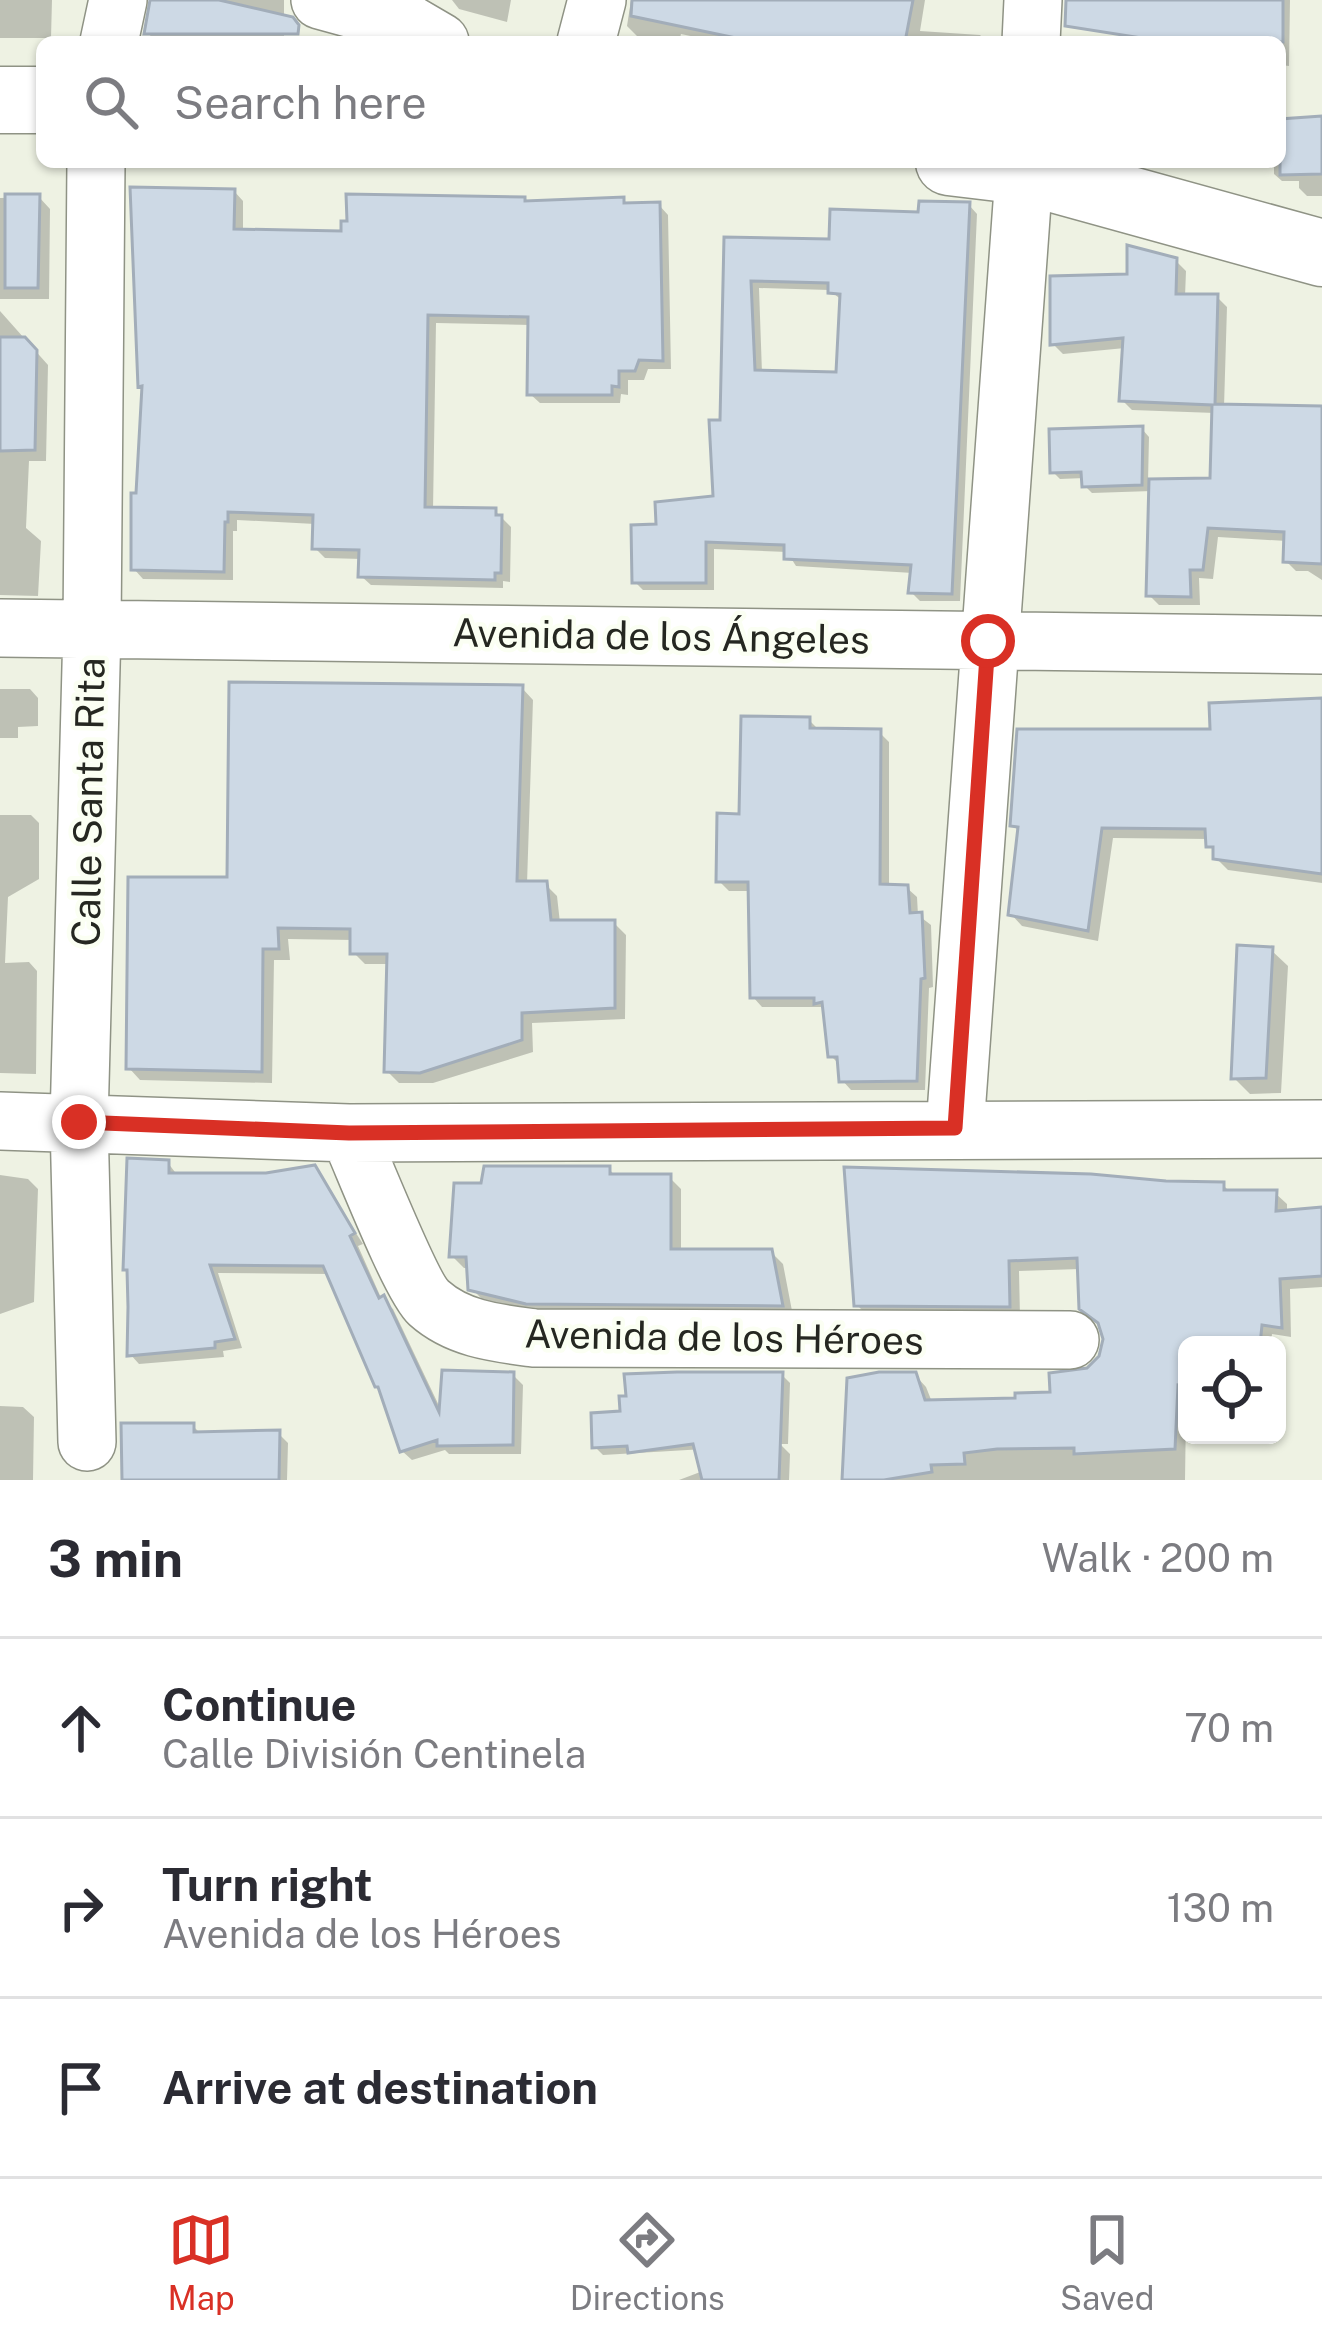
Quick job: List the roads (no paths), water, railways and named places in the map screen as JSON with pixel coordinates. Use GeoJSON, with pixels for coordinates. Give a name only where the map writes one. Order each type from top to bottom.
{"type":"FeatureCollection","features":[{"type":"Feature","properties":{"kind":"main road"},"geometry":{"type":"LineString","coordinates":[[0,100],[36,100]]}},
{"type":"Feature","properties":{"kind":"main road"},"geometry":{"type":"LineString","coordinates":[[1032,168],[1322,253]]}},
{"type":"Feature","properties":{"kind":"street"},"geometry":{"type":"LineString","coordinates":[[110,36],[118,0]]}},
{"type":"Feature","properties":{"kind":"street"},"geometry":{"type":"LineString","coordinates":[[320,0],[412,25],[430,36]]}},
{"type":"Feature","properties":{"kind":"street"},"geometry":{"type":"LineString","coordinates":[[588,36],[597,0]]}},
{"type":"Feature","properties":{"kind":"street"},"geometry":{"type":"LineString","coordinates":[[1031,36],[1034,0]]}},
{"type":"Feature","properties":{"kind":"street","name":"Calle Santa Rita"},"geometry":{"type":"LineString","coordinates":[[87,1442],[79,1122],[92,629],[96,168]]}},
{"type":"Feature","properties":{"kind":"street"},"geometry":{"type":"LineString","coordinates":[[955,1128],[1025,168]]}},
{"type":"Feature","properties":{"kind":"street","name":"Avenida de los Ángeles"},"geometry":{"type":"LineString","coordinates":[[0,628],[1322,645]]}},
{"type":"Feature","properties":{"kind":"street"},"geometry":{"type":"LineString","coordinates":[[0,1121],[349,1133],[1322,1129]]}},
{"type":"Feature","properties":{"kind":"street","name":"Avenida de los Héroes"},"geometry":{"type":"LineString","coordinates":[[349,1133],[424,1300],[454,1320],[491,1333],[534,1338],[1070,1340]]}}]}
